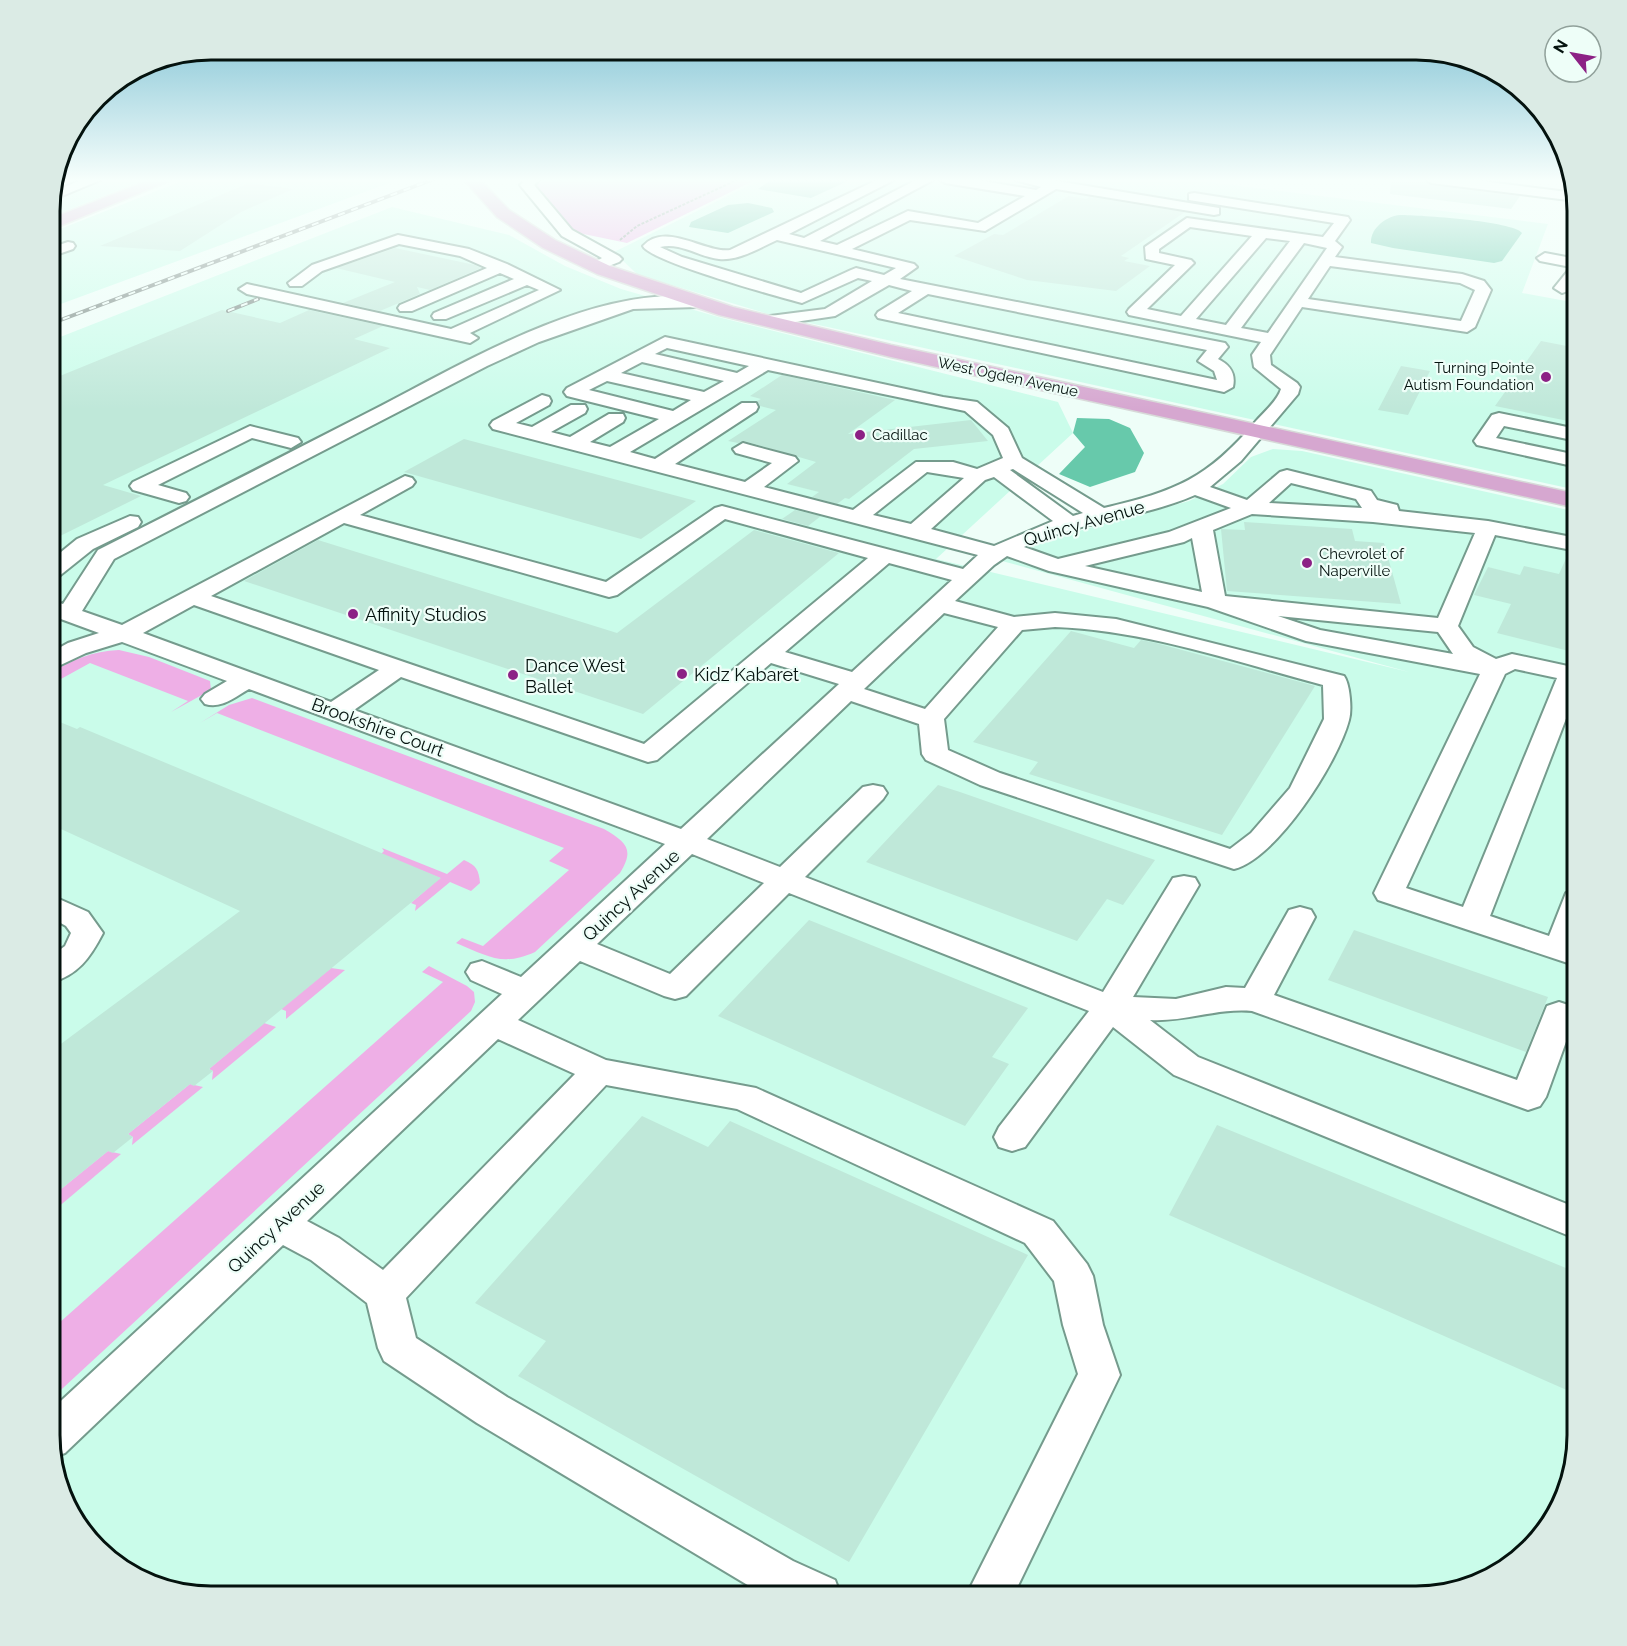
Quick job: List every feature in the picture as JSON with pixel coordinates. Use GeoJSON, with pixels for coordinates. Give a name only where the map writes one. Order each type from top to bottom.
{"type":"FeatureCollection","features":[{"type":"Feature","properties":{"kind":"main road","name":"West Ogden Avenue"},"geometry":{"type":"LineString","coordinates":[[577,256],[627,278],[698,302],[832,337],[1567,499]]}},
{"type":"Feature","properties":{"kind":"street"},"geometry":{"type":"LineString","coordinates":[[268,294],[296,283],[317,268],[351,256]]}},
{"type":"Feature","properties":{"kind":"street"},"geometry":{"type":"LineString","coordinates":[[453,334],[552,290],[474,256]]}},
{"type":"Feature","properties":{"kind":"street"},"geometry":{"type":"LineString","coordinates":[[596,266],[614,259],[609,256]]}},
{"type":"Feature","properties":{"kind":"street"},"geometry":{"type":"LineString","coordinates":[[667,256],[802,298],[856,273]]}},
{"type":"Feature","properties":{"kind":"street"},"geometry":{"type":"LineString","coordinates":[[729,256],[749,262]]}},
{"type":"Feature","properties":{"kind":"street"},"geometry":{"type":"LineString","coordinates":[[768,321],[829,313],[886,280],[914,268],[859,256]]}},
{"type":"Feature","properties":{"kind":"street"},"geometry":{"type":"LineString","coordinates":[[1151,256],[1186,263]]}},
{"type":"Feature","properties":{"kind":"street"},"geometry":{"type":"LineString","coordinates":[[1193,256],[1129,311],[1272,339],[1332,256]]}},
{"type":"Feature","properties":{"kind":"street"},"geometry":{"type":"LineString","coordinates":[[1185,322],[1242,256]]}},
{"type":"Feature","properties":{"kind":"street"},"geometry":{"type":"LineString","coordinates":[[1230,331],[1287,256]]}},
{"type":"Feature","properties":{"kind":"street"},"geometry":{"type":"LineString","coordinates":[[1545,258],[1567,261]]}},
{"type":"Feature","properties":{"kind":"street"},"geometry":{"type":"LineString","coordinates":[[1298,302],[1467,327],[1483,290],[1478,284],[1462,279],[1328,261]]}},
{"type":"Feature","properties":{"kind":"street"},"geometry":{"type":"LineString","coordinates":[[406,308],[502,267]]}},
{"type":"Feature","properties":{"kind":"street"},"geometry":{"type":"LineString","coordinates":[[835,267],[925,290],[1219,346],[1207,361]]}},
{"type":"Feature","properties":{"kind":"street"},"geometry":{"type":"LineString","coordinates":[[624,306],[630,299],[627,278]]}},
{"type":"Feature","properties":{"kind":"street"},"geometry":{"type":"LineString","coordinates":[[440,316],[527,279]]}},
{"type":"Feature","properties":{"kind":"street"},"geometry":{"type":"LineString","coordinates":[[806,279],[828,286]]}},
{"type":"Feature","properties":{"kind":"street"},"geometry":{"type":"LineString","coordinates":[[1562,288],[1567,282]]}},
{"type":"Feature","properties":{"kind":"street"},"geometry":{"type":"LineString","coordinates":[[296,283],[476,324]]}},
{"type":"Feature","properties":{"kind":"street"},"geometry":{"type":"LineString","coordinates":[[247,289],[510,348]]}},
{"type":"Feature","properties":{"kind":"street"},"geometry":{"type":"LineString","coordinates":[[905,302],[1207,361],[1222,368],[1226,379],[1224,387],[884,315],[905,302],[925,290]]}},
{"type":"Feature","properties":{"kind":"street"},"geometry":{"type":"LineString","coordinates":[[345,311],[370,300]]}},
{"type":"Feature","properties":{"kind":"street"},"geometry":{"type":"LineString","coordinates":[[60,609],[106,555],[510,348],[624,306],[658,301],[698,302]]}},
{"type":"Feature","properties":{"kind":"street"},"geometry":{"type":"LineString","coordinates":[[829,313],[832,337]]}},
{"type":"Feature","properties":{"kind":"street","name":"Quincy Avenue"},"geometry":{"type":"LineString","coordinates":[[60,1430],[688,842],[967,577],[1001,550],[1022,539],[1069,523],[1155,502],[1194,488],[1219,471],[1258,431],[1289,394],[1291,387],[1261,363],[1261,355],[1272,339]]}},
{"type":"Feature","properties":{"kind":"street"},"geometry":{"type":"LineString","coordinates":[[675,417],[573,392],[665,342],[943,403],[970,406],[1001,432],[996,469],[915,532]]}},
{"type":"Feature","properties":{"kind":"street"},"geometry":{"type":"LineString","coordinates":[[639,356],[739,379]]}},
{"type":"Feature","properties":{"kind":"street"},"geometry":{"type":"LineString","coordinates":[[613,454],[765,364]]}},
{"type":"Feature","properties":{"kind":"street"},"geometry":{"type":"LineString","coordinates":[[604,375],[706,398]]}},
{"type":"Feature","properties":{"kind":"street"},"geometry":{"type":"LineString","coordinates":[[542,401],[500,425],[857,518],[1215,602],[1315,636],[1495,669],[1512,661],[1567,673]]}},
{"type":"Feature","properties":{"kind":"street"},"geometry":{"type":"LineString","coordinates":[[658,466],[749,407]]}},
{"type":"Feature","properties":{"kind":"street"},"geometry":{"type":"LineString","coordinates":[[534,434],[578,409]]}},
{"type":"Feature","properties":{"kind":"street"},"geometry":{"type":"LineString","coordinates":[[573,444],[616,418]]}},
{"type":"Feature","properties":{"kind":"street"},"geometry":{"type":"LineString","coordinates":[[1567,433],[1498,419],[1484,441],[1567,459]]}},
{"type":"Feature","properties":{"kind":"street"},"geometry":{"type":"LineString","coordinates":[[60,564],[85,544],[179,498],[291,442],[250,432],[140,486],[179,498]]}},
{"type":"Feature","properties":{"kind":"street"},"geometry":{"type":"LineString","coordinates":[[698,439],[788,461],[748,489]]}},
{"type":"Feature","properties":{"kind":"street"},"geometry":{"type":"LineString","coordinates":[[705,478],[744,450]]}},
{"type":"Feature","properties":{"kind":"street"},"geometry":{"type":"LineString","coordinates":[[857,518],[923,466],[996,469],[1102,516]]}},
{"type":"Feature","properties":{"kind":"street"},"geometry":{"type":"LineString","coordinates":[[996,469],[1069,523]]}},
{"type":"Feature","properties":{"kind":"street"},"geometry":{"type":"LineString","coordinates":[[1057,566],[1176,537],[1250,508],[1287,476],[1364,495],[1370,504],[1430,519]]}},
{"type":"Feature","properties":{"kind":"street"},"geometry":{"type":"LineString","coordinates":[[60,657],[77,648],[125,633],[405,482]]}},
{"type":"Feature","properties":{"kind":"street"},"geometry":{"type":"LineString","coordinates":[[1194,488],[1250,508],[1430,519],[1567,542]]}},
{"type":"Feature","properties":{"kind":"street"},"geometry":{"type":"LineString","coordinates":[[342,516],[609,590],[722,512],[967,577]]}},
{"type":"Feature","properties":{"kind":"street"},"geometry":{"type":"LineString","coordinates":[[1201,526],[1215,602]]}},
{"type":"Feature","properties":{"kind":"street"},"geometry":{"type":"LineString","coordinates":[[1446,626],[1488,527]]}},
{"type":"Feature","properties":{"kind":"street"},"geometry":{"type":"LineString","coordinates":[[192,597],[648,754],[885,555]]}},
{"type":"Feature","properties":{"kind":"street"},"geometry":{"type":"LineString","coordinates":[[1215,602],[1446,626],[1464,652],[1495,669]]}},
{"type":"Feature","properties":{"kind":"street"},"geometry":{"type":"LineString","coordinates":[[938,604],[1014,624],[1041,618],[1088,620],[1225,651],[1335,681],[1337,719],[1302,791],[1261,839],[1234,860],[990,779],[935,754],[931,718],[1014,624]]}},
{"type":"Feature","properties":{"kind":"street","name":"Brookshire Court"},"geometry":{"type":"LineString","coordinates":[[60,610],[688,842],[1110,1007]]}},
{"type":"Feature","properties":{"kind":"street"},"geometry":{"type":"LineString","coordinates":[[767,654],[851,686],[913,715],[931,718]]}},
{"type":"Feature","properties":{"kind":"street"},"geometry":{"type":"LineString","coordinates":[[335,711],[398,668]]}},
{"type":"Feature","properties":{"kind":"street"},"geometry":{"type":"LineString","coordinates":[[1495,669],[1389,893],[1567,952]]}},
{"type":"Feature","properties":{"kind":"street"},"geometry":{"type":"LineString","coordinates":[[214,699],[248,679]]}},
{"type":"Feature","properties":{"kind":"street"},"geometry":{"type":"LineString","coordinates":[[1473,921],[1567,691]]}},
{"type":"Feature","properties":{"kind":"street"},"geometry":{"type":"LineString","coordinates":[[576,946],[675,988],[783,879],[873,793]]}},
{"type":"Feature","properties":{"kind":"street"},"geometry":{"type":"LineString","coordinates":[[1012,1137],[1110,1007],[1184,885]]}},
{"type":"Feature","properties":{"kind":"street"},"geometry":{"type":"LineString","coordinates":[[60,910],[77,919],[87,933],[77,953],[60,965]]}},
{"type":"Feature","properties":{"kind":"street"},"geometry":{"type":"LineString","coordinates":[[1255,1000],[1300,917]]}},
{"type":"Feature","properties":{"kind":"street"},"geometry":{"type":"LineString","coordinates":[[482,972],[526,992]]}},
{"type":"Feature","properties":{"kind":"street"},"geometry":{"type":"LineString","coordinates":[[1110,1007],[1176,1010],[1226,998],[1255,1000],[1528,1097],[1559,1014]]}},
{"type":"Feature","properties":{"kind":"street"},"geometry":{"type":"LineString","coordinates":[[1110,1007],[1186,1066],[1567,1220]]}},
{"type":"Feature","properties":{"kind":"street"},"geometry":{"type":"LineString","coordinates":[[494,1023],[599,1071],[744,1097],[1039,1232],[1073,1276],[1083,1325],[1099,1375],[994,1586]]}},
{"type":"Feature","properties":{"kind":"street"},"geometry":{"type":"LineString","coordinates":[[385,1294],[599,1071]]}},
{"type":"Feature","properties":{"kind":"street"},"geometry":{"type":"LineString","coordinates":[[279,1224],[325,1249],[385,1294],[398,1348],[492,1410],[777,1577],[796,1586]]}},
{"type":"Feature","properties":{"kind":"shaded area"},"geometry":{"type":"Polygon","coordinates":[[[60,256],[192,256],[60,304],[60,256]]]}},
{"type":"Feature","properties":{"kind":"shaded area"},"geometry":{"type":"Polygon","coordinates":[[[267,256],[547,256],[565,266],[621,289],[722,318],[1058,402],[1073,433],[936,559],[1409,672],[1002,561],[1038,542],[1189,501],[1223,484],[1251,457],[1273,449],[1302,451],[1567,510],[1567,1435],[1566,1455],[1559,1484],[1547,1511],[1530,1535],[1516,1549],[1492,1566],[1465,1578],[1426,1586],[211,1586],[191,1585],[162,1578],[127,1561],[111,1549],[91,1527],[71,1493],[60,1445],[60,337],[267,256]]]}},
{"type":"Feature","properties":{"kind":"shaded area"},"geometry":{"type":"Polygon","coordinates":[[[618,256],[1536,256],[1522,293],[1567,301],[1567,488],[768,314],[638,275],[618,256]]]}},
{"type":"Feature","properties":{"kind":"shaded area"},"geometry":{"type":"Polygon","coordinates":[[[1446,256],[1506,256],[1502,261],[1494,263],[1446,256]]]}},
{"type":"Feature","properties":{"kind":"shaded area"},"geometry":{"type":"Polygon","coordinates":[[[1077,418],[1109,419],[1130,428],[1144,453],[1135,472],[1090,487],[1059,474],[1085,447],[1073,433],[1077,418]]]}},
{"type":"Feature","properties":{"kind":"shaded area"},"geometry":{"type":"Polygon","coordinates":[[[119,650],[149,657],[210,681],[211,690],[171,712],[188,701],[90,663],[60,680],[60,668],[91,654],[119,650]]]}},
{"type":"Feature","properties":{"kind":"shaded area"},"geometry":{"type":"Polygon","coordinates":[[[252,698],[604,829],[623,842],[626,847],[625,865],[620,873],[535,952],[513,959],[495,958],[456,943],[462,938],[483,946],[569,870],[549,861],[564,848],[217,713],[200,723],[229,705],[252,698]]]}},
{"type":"Feature","properties":{"kind":"shaded area"},"geometry":{"type":"Polygon","coordinates":[[[382,848],[447,874],[464,860],[476,868],[480,883],[471,891],[450,882],[415,911],[416,905],[411,903],[440,878],[381,854],[384,851],[382,848]]]}},
{"type":"Feature","properties":{"kind":"shaded area"},"geometry":{"type":"Polygon","coordinates":[[[429,966],[467,986],[474,992],[475,1002],[471,1011],[60,1391],[60,1322],[443,982],[422,972],[429,966]]]}},
{"type":"Feature","properties":{"kind":"shaded area"},"geometry":{"type":"Polygon","coordinates":[[[331,968],[345,970],[286,1019],[286,1011],[281,1009],[331,968]]]}},
{"type":"Feature","properties":{"kind":"shaded area"},"geometry":{"type":"Polygon","coordinates":[[[264,1023],[276,1027],[212,1080],[213,1071],[209,1069],[264,1023]]]}},
{"type":"Feature","properties":{"kind":"shaded area"},"geometry":{"type":"Polygon","coordinates":[[[190,1084],[203,1087],[132,1145],[133,1137],[128,1134],[190,1084]]]}},
{"type":"Feature","properties":{"kind":"shaded area"},"geometry":{"type":"Polygon","coordinates":[[[108,1151],[121,1154],[60,1206],[60,1190],[108,1151]]]}},
{"type":"Feature","properties":{"kind":"building"},"geometry":{"type":"Polygon","coordinates":[[[372,256],[432,256],[481,268],[430,290],[417,287],[420,294],[380,311],[343,303],[395,282],[336,268],[372,256]]]}},
{"type":"Feature","properties":{"kind":"building"},"geometry":{"type":"Polygon","coordinates":[[[954,256],[1121,256],[1129,258],[1124,261],[1150,266],[1116,291],[1027,280],[954,256]]]}},
{"type":"Feature","properties":{"kind":"building"},"geometry":{"type":"Polygon","coordinates":[[[222,310],[280,323],[309,310],[383,326],[354,339],[390,348],[103,485],[141,496],[60,536],[60,376],[222,310]]]}},
{"type":"Feature","properties":{"kind":"building","name":"Turning Pointe Autism Foundation"},"geometry":{"type":"Polygon","coordinates":[[[1541,341],[1567,346],[1567,421],[1495,406],[1541,341]]]}},
{"type":"Feature","properties":{"kind":"building"},"geometry":{"type":"Polygon","coordinates":[[[1401,366],[1430,371],[1408,415],[1378,410],[1401,366]]]}},
{"type":"Feature","properties":{"kind":"building","name":"Cadillac"},"geometry":{"type":"Polygon","coordinates":[[[782,375],[895,400],[848,434],[971,420],[988,441],[914,449],[849,499],[845,498],[837,504],[812,497],[819,492],[787,484],[816,462],[744,441],[738,443],[728,441],[776,410],[760,406],[757,401],[761,399],[750,396],[782,375]]]}},
{"type":"Feature","properties":{"kind":"building"},"geometry":{"type":"Polygon","coordinates":[[[464,439],[696,501],[641,539],[404,472],[464,439]]]}},
{"type":"Feature","properties":{"kind":"building"},"geometry":{"type":"Polygon","coordinates":[[[795,510],[821,516],[808,526],[782,519],[795,510]]]}},
{"type":"Feature","properties":{"kind":"building","name":"Chevrolet of Naperville"},"geometry":{"type":"Polygon","coordinates":[[[1244,522],[1352,529],[1355,541],[1384,543],[1401,604],[1227,591],[1221,529],[1245,530],[1244,522]]]}},
{"type":"Feature","properties":{"kind":"building"},"geometry":{"type":"Polygon","coordinates":[[[754,530],[839,553],[643,714],[244,581],[318,540],[617,633],[754,530]]]}},
{"type":"Feature","properties":{"kind":"building"},"geometry":{"type":"Polygon","coordinates":[[[1567,556],[1567,650],[1497,633],[1511,604],[1474,595],[1488,567],[1520,575],[1524,566],[1559,574],[1567,556]]]}},
{"type":"Feature","properties":{"kind":"building"},"geometry":{"type":"Polygon","coordinates":[[[1071,631],[1134,648],[1141,640],[1156,643],[1315,686],[1222,835],[1029,774],[1038,762],[973,742],[1071,631]]]}},
{"type":"Feature","properties":{"kind":"building"},"geometry":{"type":"Polygon","coordinates":[[[60,722],[77,729],[80,727],[441,878],[209,1069],[213,1071],[194,1086],[190,1084],[128,1134],[133,1137],[113,1153],[108,1151],[60,1190],[60,1045],[240,911],[60,829],[60,722]]]}},
{"type":"Feature","properties":{"kind":"building"},"geometry":{"type":"Polygon","coordinates":[[[938,785],[1155,860],[1123,905],[1107,899],[1077,941],[866,862],[938,785]]]}},
{"type":"Feature","properties":{"kind":"building"},"geometry":{"type":"Polygon","coordinates":[[[809,920],[1028,1008],[992,1057],[1009,1064],[965,1126],[718,1016],[809,920]]]}},
{"type":"Feature","properties":{"kind":"building"},"geometry":{"type":"Polygon","coordinates":[[[1354,930],[1548,997],[1526,1052],[1328,980],[1354,930]]]}},
{"type":"Feature","properties":{"kind":"building"},"geometry":{"type":"Polygon","coordinates":[[[642,1116],[708,1147],[730,1121],[1028,1255],[849,1562],[518,1376],[546,1341],[475,1303],[642,1116]]]}},
{"type":"Feature","properties":{"kind":"building"},"geometry":{"type":"Polygon","coordinates":[[[1217,1125],[1567,1268],[1567,1390],[1169,1215],[1217,1125]]]}},
{"type":"Feature","properties":{"kind":"railway"},"geometry":{"type":"LineString","coordinates":[[60,320],[231,256]]}},
{"type":"Feature","properties":{"kind":"railway"},"geometry":{"type":"LineString","coordinates":[[228,311],[258,299]]}},
{"type":"Feature","properties":{"kind":"place","name":"Turning Pointe Autism Foundation"},"geometry":{"type":"Point","coordinates":[1546,377]}},
{"type":"Feature","properties":{"kind":"place","name":"Cadillac"},"geometry":{"type":"Point","coordinates":[860,435]}},
{"type":"Feature","properties":{"kind":"place","name":"Chevrolet of Naperville"},"geometry":{"type":"Point","coordinates":[1307,563]}},
{"type":"Feature","properties":{"kind":"place","name":"Affinity Studios"},"geometry":{"type":"Point","coordinates":[353,614]}},
{"type":"Feature","properties":{"kind":"place","name":"Kidz Kabaret"},"geometry":{"type":"Point","coordinates":[682,674]}},
{"type":"Feature","properties":{"kind":"place","name":"Dance West Ballet"},"geometry":{"type":"Point","coordinates":[513,675]}}]}
